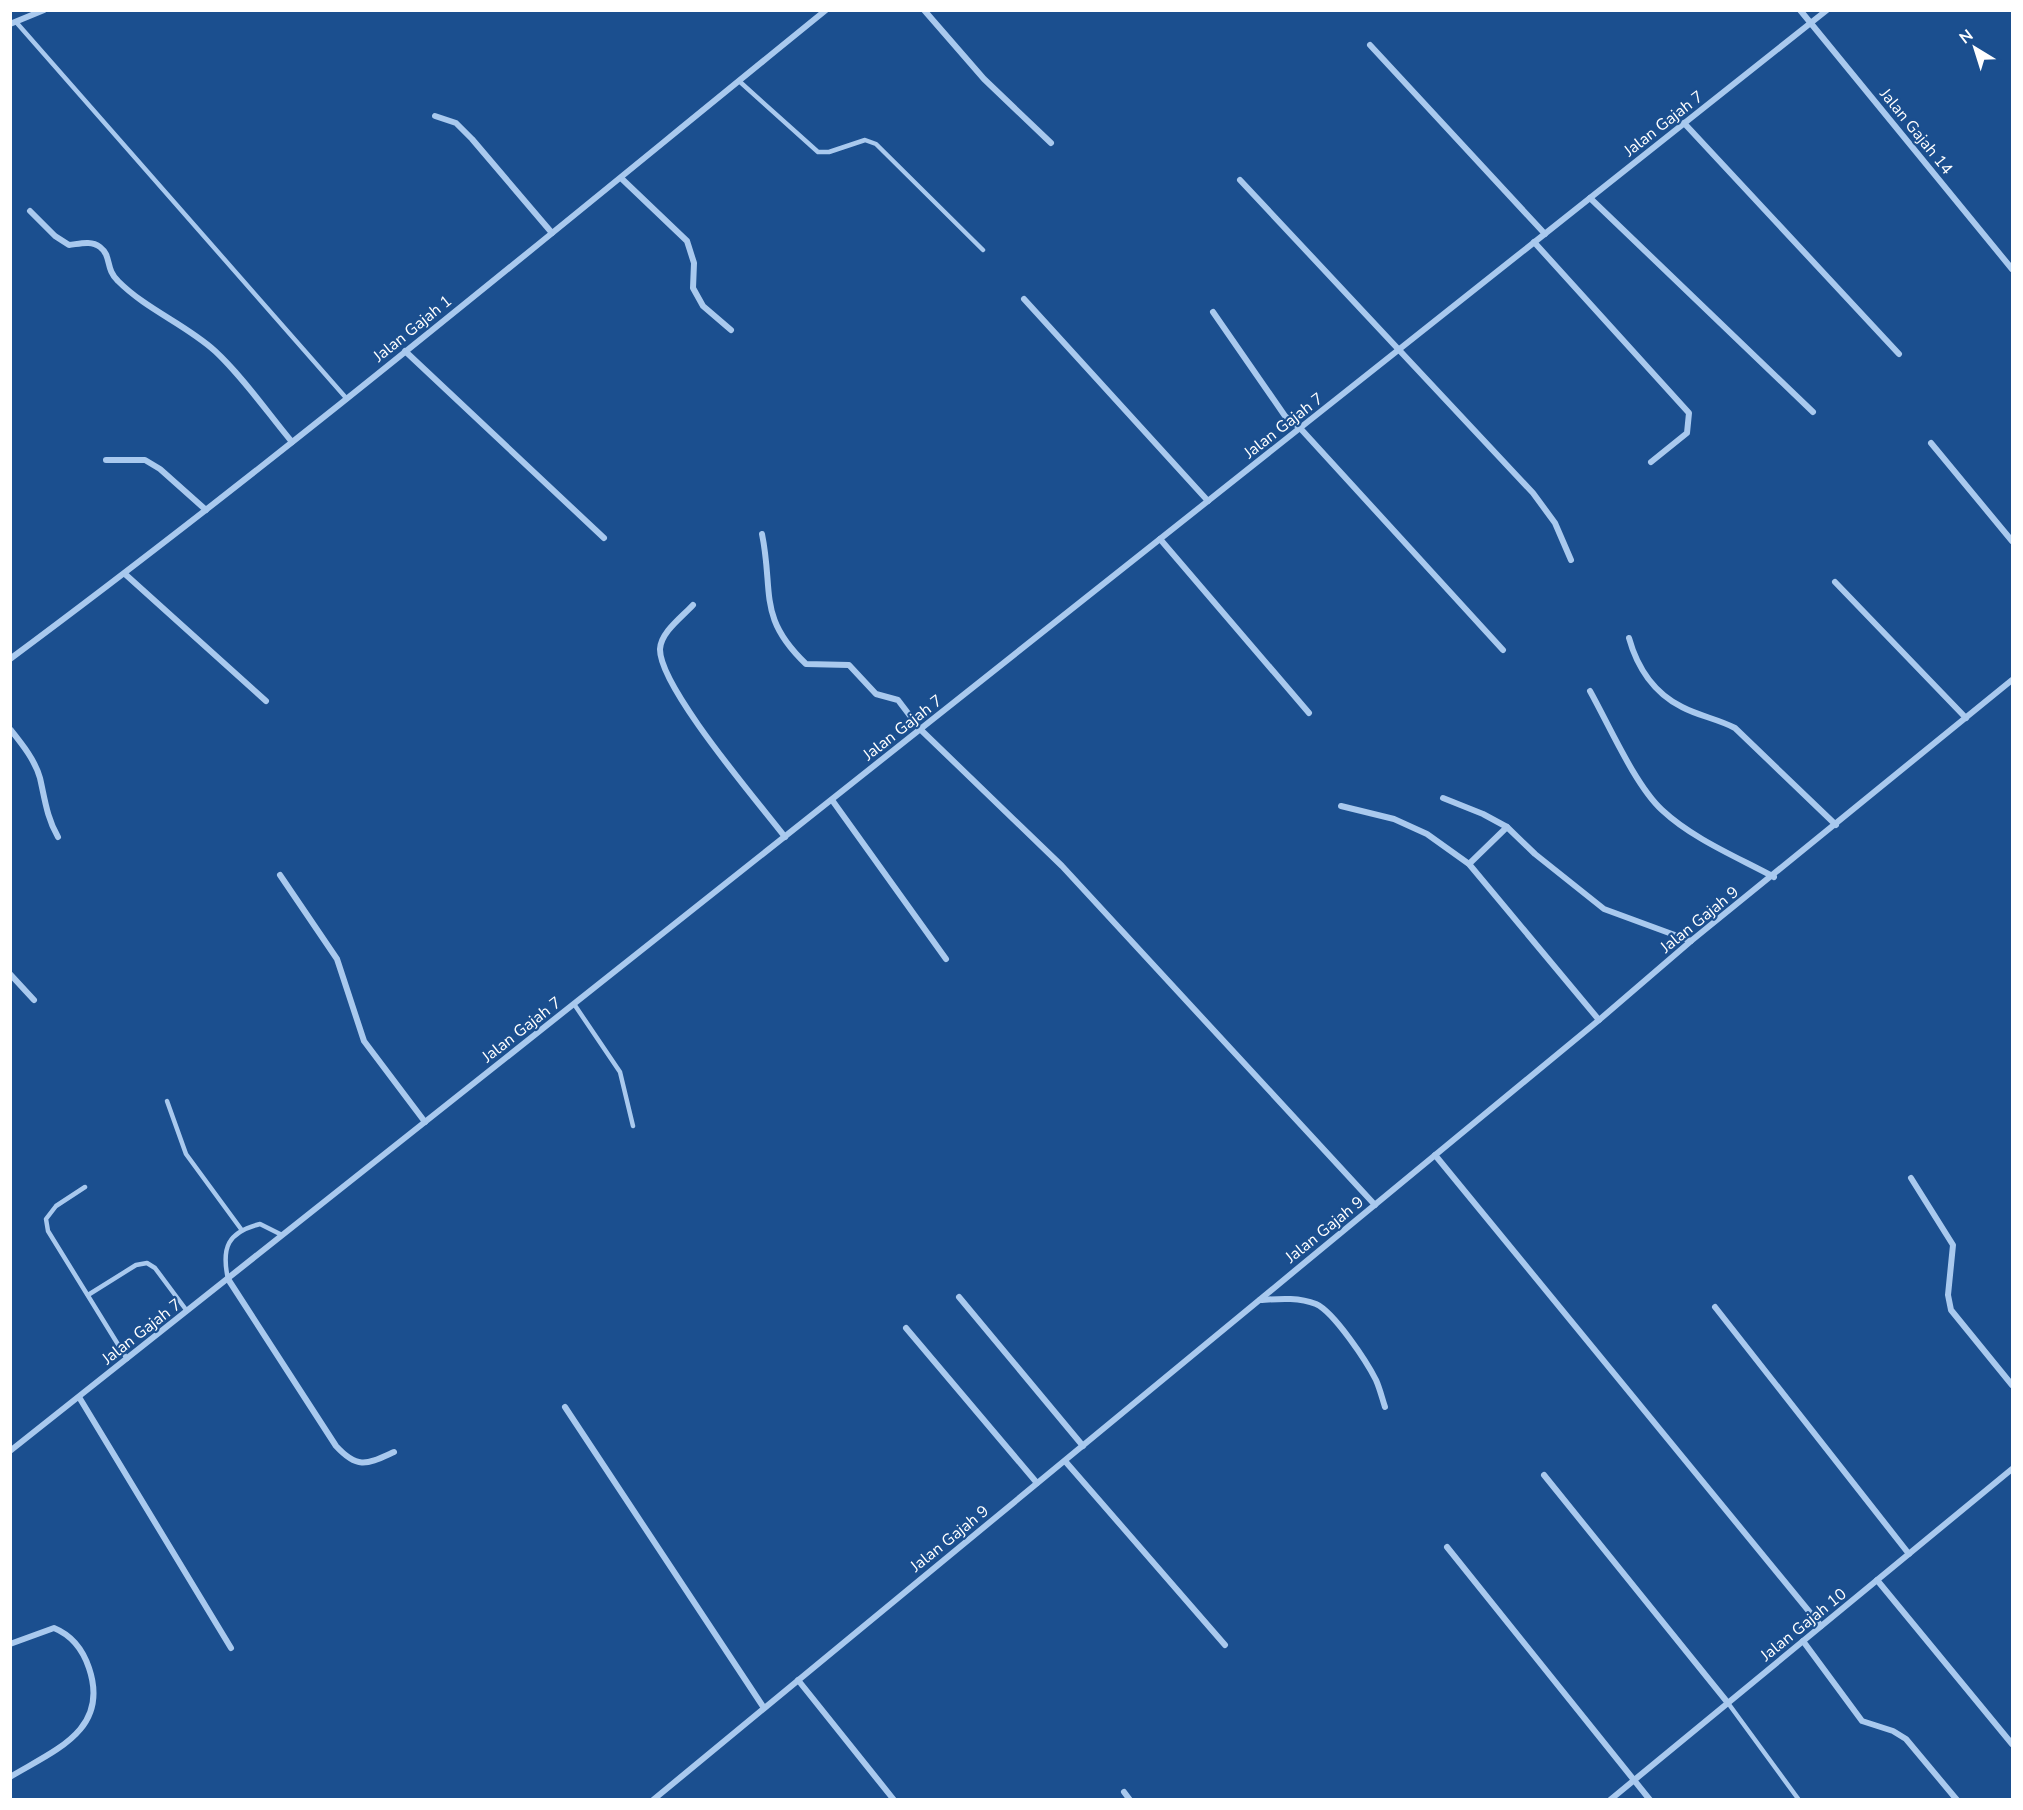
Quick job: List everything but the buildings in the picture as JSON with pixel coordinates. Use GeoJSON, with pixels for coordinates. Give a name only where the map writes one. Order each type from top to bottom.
{"type":"FeatureCollection","features":[{"type":"Feature","properties":{"kind":"street"},"geometry":{"type":"LineString","coordinates":[[13,23],[44,10]]}},
{"type":"Feature","properties":{"kind":"street","name":"Jalan Gajah 1"},"geometry":{"type":"LineString","coordinates":[[10,659],[125,574],[347,399],[826,10]]}},
{"type":"Feature","properties":{"kind":"street"},"geometry":{"type":"LineString","coordinates":[[924,10],[984,79],[1051,143]]}},
{"type":"Feature","properties":{"kind":"street","name":"Jalan Gajah 14"},"geometry":{"type":"LineString","coordinates":[[1800,10],[2013,269]]}},
{"type":"Feature","properties":{"kind":"street","name":"Jalan Gajah 7"},"geometry":{"type":"LineString","coordinates":[[10,1451],[1827,10]]}},
{"type":"Feature","properties":{"kind":"street"},"geometry":{"type":"LineString","coordinates":[[1370,45],[1545,234]]}},
{"type":"Feature","properties":{"kind":"street"},"geometry":{"type":"LineString","coordinates":[[435,116],[456,123],[552,233]]}},
{"type":"Feature","properties":{"kind":"street"},"geometry":{"type":"LineString","coordinates":[[1684,123],[1899,354]]}},
{"type":"Feature","properties":{"kind":"street"},"geometry":{"type":"LineString","coordinates":[[621,178],[687,241],[694,262],[693,288],[703,306],[730,330]]}},
{"type":"Feature","properties":{"kind":"street"},"geometry":{"type":"LineString","coordinates":[[1240,180],[1533,493],[1555,523],[1571,560]]}},
{"type":"Feature","properties":{"kind":"street"},"geometry":{"type":"LineString","coordinates":[[1590,198],[1813,412]]}},
{"type":"Feature","properties":{"kind":"street"},"geometry":{"type":"LineString","coordinates":[[30,211],[55,236],[69,245],[89,242],[99,246],[108,256],[109,270],[119,282],[165,318],[188,329],[216,352],[292,442]]}},
{"type":"Feature","properties":{"kind":"street"},"geometry":{"type":"LineString","coordinates":[[1534,242],[1689,413],[1687,433],[1651,462]]}},
{"type":"Feature","properties":{"kind":"street"},"geometry":{"type":"LineString","coordinates":[[1024,299],[1208,501]]}},
{"type":"Feature","properties":{"kind":"street"},"geometry":{"type":"LineString","coordinates":[[1213,312],[1285,416],[1300,428],[1503,650]]}},
{"type":"Feature","properties":{"kind":"street"},"geometry":{"type":"LineString","coordinates":[[405,351],[604,538]]}},
{"type":"Feature","properties":{"kind":"street"},"geometry":{"type":"LineString","coordinates":[[1931,443],[2013,542]]}},
{"type":"Feature","properties":{"kind":"street"},"geometry":{"type":"LineString","coordinates":[[106,460],[145,460],[160,469],[206,510]]}},
{"type":"Feature","properties":{"kind":"street"},"geometry":{"type":"LineString","coordinates":[[762,534],[769,566],[768,601],[777,630],[793,652],[806,664],[849,665],[876,694],[898,700],[920,729],[1062,866],[1375,1205]]}},
{"type":"Feature","properties":{"kind":"street"},"geometry":{"type":"LineString","coordinates":[[1160,539],[1308,713]]}},
{"type":"Feature","properties":{"kind":"street"},"geometry":{"type":"LineString","coordinates":[[125,574],[267,701]]}},
{"type":"Feature","properties":{"kind":"street"},"geometry":{"type":"LineString","coordinates":[[1835,582],[1966,718]]}},
{"type":"Feature","properties":{"kind":"street"},"geometry":{"type":"LineString","coordinates":[[693,605],[662,638],[660,651],[672,684],[731,769],[785,837]]}},
{"type":"Feature","properties":{"kind":"street"},"geometry":{"type":"LineString","coordinates":[[1629,638],[1635,658],[1664,696],[1683,707],[1716,718],[1735,728],[1836,825]]}},
{"type":"Feature","properties":{"kind":"street","name":"Jalan Gajah 9"},"geometry":{"type":"LineString","coordinates":[[656,1799],[1599,1020],[1691,941],[1774,877],[2013,680]]}},
{"type":"Feature","properties":{"kind":"street"},"geometry":{"type":"LineString","coordinates":[[1590,691],[1648,795],[1663,811],[1699,837],[1774,877]]}},
{"type":"Feature","properties":{"kind":"street"},"geometry":{"type":"LineString","coordinates":[[10,729],[33,761],[40,777],[44,803],[58,837]]}},
{"type":"Feature","properties":{"kind":"street"},"geometry":{"type":"LineString","coordinates":[[1443,798],[1484,814],[1507,827],[1535,854],[1604,909],[1691,941]]}},
{"type":"Feature","properties":{"kind":"street"},"geometry":{"type":"LineString","coordinates":[[832,800],[946,959]]}},
{"type":"Feature","properties":{"kind":"street"},"geometry":{"type":"LineString","coordinates":[[1341,806],[1394,819],[1427,834],[1469,864],[1599,1020]]}},
{"type":"Feature","properties":{"kind":"street"},"geometry":{"type":"LineString","coordinates":[[1469,864],[1507,827]]}},
{"type":"Feature","properties":{"kind":"street"},"geometry":{"type":"LineString","coordinates":[[280,875],[337,959],[364,1041],[425,1122]]}},
{"type":"Feature","properties":{"kind":"street"},"geometry":{"type":"LineString","coordinates":[[10,974],[34,1000]]}},
{"type":"Feature","properties":{"kind":"street"},"geometry":{"type":"LineString","coordinates":[[1436,1155],[1821,1626]]}},
{"type":"Feature","properties":{"kind":"street"},"geometry":{"type":"LineString","coordinates":[[1911,1178],[1953,1245],[1948,1295],[1951,1310],[2013,1385]]}},
{"type":"Feature","properties":{"kind":"street"},"geometry":{"type":"LineString","coordinates":[[228,1279],[329,1437],[346,1458],[357,1464],[372,1462],[394,1452]]}},
{"type":"Feature","properties":{"kind":"street"},"geometry":{"type":"LineString","coordinates":[[958,1297],[1083,1446]]}},
{"type":"Feature","properties":{"kind":"street"},"geometry":{"type":"LineString","coordinates":[[1260,1300],[1292,1299],[1317,1305],[1331,1318],[1368,1368],[1377,1383],[1385,1407]]}},
{"type":"Feature","properties":{"kind":"street"},"geometry":{"type":"LineString","coordinates":[[1715,1307],[1909,1554]]}},
{"type":"Feature","properties":{"kind":"street"},"geometry":{"type":"LineString","coordinates":[[906,1328],[1037,1483]]}},
{"type":"Feature","properties":{"kind":"street"},"geometry":{"type":"LineString","coordinates":[[79,1397],[231,1648]]}},
{"type":"Feature","properties":{"kind":"street"},"geometry":{"type":"LineString","coordinates":[[564,1407],[764,1708]]}},
{"type":"Feature","properties":{"kind":"street"},"geometry":{"type":"LineString","coordinates":[[1065,1461],[1225,1645]]}},
{"type":"Feature","properties":{"kind":"street","name":"Jalan Gajah 10"},"geometry":{"type":"LineString","coordinates":[[1610,1800],[2013,1469]]}},
{"type":"Feature","properties":{"kind":"street"},"geometry":{"type":"LineString","coordinates":[[1544,1475],[1728,1702]]}},
{"type":"Feature","properties":{"kind":"street"},"geometry":{"type":"LineString","coordinates":[[1447,1547],[1650,1800]]}},
{"type":"Feature","properties":{"kind":"street"},"geometry":{"type":"LineString","coordinates":[[1877,1580],[2013,1744]]}},
{"type":"Feature","properties":{"kind":"street"},"geometry":{"type":"LineString","coordinates":[[10,1644],[54,1628],[67,1633],[86,1659],[96,1687],[91,1716],[74,1738],[10,1778]]}},
{"type":"Feature","properties":{"kind":"street"},"geometry":{"type":"LineString","coordinates":[[1803,1641],[1862,1721],[1893,1731],[1906,1739],[1957,1800]]}},
{"type":"Feature","properties":{"kind":"street"},"geometry":{"type":"LineString","coordinates":[[798,1680],[894,1800]]}},
{"type":"Feature","properties":{"kind":"street"},"geometry":{"type":"LineString","coordinates":[[1125,1792],[1130,1800]]}},
{"type":"Feature","properties":{"kind":"lane"},"geometry":{"type":"LineString","coordinates":[[13,23],[347,399]]}},
{"type":"Feature","properties":{"kind":"lane"},"geometry":{"type":"LineString","coordinates":[[739,81],[818,152],[829,152],[865,140],[876,144],[983,250]]}},
{"type":"Feature","properties":{"kind":"lane"},"geometry":{"type":"LineString","coordinates":[[574,1004],[620,1072],[633,1126]]}},
{"type":"Feature","properties":{"kind":"lane"},"geometry":{"type":"LineString","coordinates":[[167,1101],[186,1154],[241,1229]]}},
{"type":"Feature","properties":{"kind":"lane"},"geometry":{"type":"LineString","coordinates":[[85,1187],[56,1206],[46,1219],[48,1232],[127,1359]]}},
{"type":"Feature","properties":{"kind":"lane"},"geometry":{"type":"LineString","coordinates":[[228,1279],[224,1259],[231,1240],[241,1229],[260,1224],[282,1235]]}},
{"type":"Feature","properties":{"kind":"lane"},"geometry":{"type":"LineString","coordinates":[[88,1295],[136,1264],[147,1263],[154,1268],[187,1311]]}},
{"type":"Feature","properties":{"kind":"lane"},"geometry":{"type":"LineString","coordinates":[[1728,1702],[1799,1800]]}}]}
